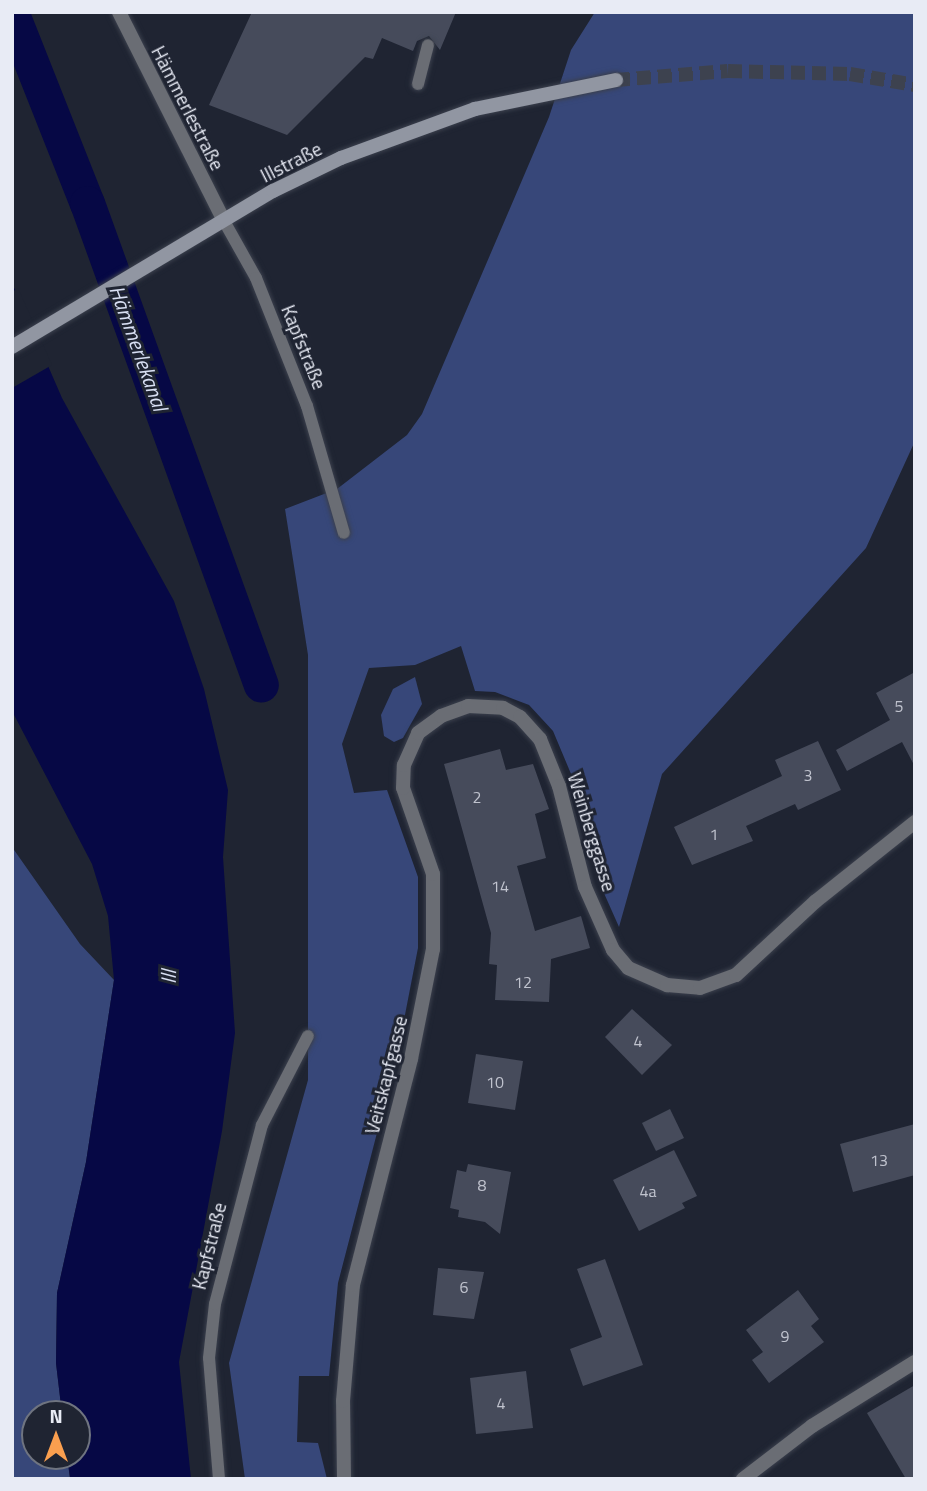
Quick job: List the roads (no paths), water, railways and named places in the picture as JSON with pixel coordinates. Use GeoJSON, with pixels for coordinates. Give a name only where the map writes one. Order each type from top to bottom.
{"type":"FeatureCollection","features":[{"type":"Feature","properties":{"kind":"main road","name":"Illstraße"},"geometry":{"type":"LineString","coordinates":[[12,347],[273,191],[391,137],[475,109],[616,80]]}},
{"type":"Feature","properties":{"kind":"street","name":"Hämmerlestraße"},"geometry":{"type":"LineString","coordinates":[[119,12],[224,221]]}},
{"type":"Feature","properties":{"kind":"street","name":"Weinberggasse"},"geometry":{"type":"LineString","coordinates":[[459,709],[481,705],[503,708],[520,717],[540,739],[559,786],[585,887],[613,950],[628,968],[667,985],[700,988],[736,975],[816,901],[915,822]]}},
{"type":"Feature","properties":{"kind":"street","name":"Veitskapfgasse"},"geometry":{"type":"LineString","coordinates":[[344,1479],[343,1401],[352,1285],[411,1059],[433,949],[433,874],[403,788],[404,765],[418,733],[459,709]]}},
{"type":"Feature","properties":{"kind":"street"},"geometry":{"type":"LineString","coordinates":[[743,1479],[812,1426],[915,1362]]}},
{"type":"Feature","properties":{"kind":"lane"},"geometry":{"type":"LineString","coordinates":[[418,84],[428,45]]}},
{"type":"Feature","properties":{"kind":"lane","name":"Kapfstraße"},"geometry":{"type":"LineString","coordinates":[[224,221],[261,291],[307,406],[344,533]]}},
{"type":"Feature","properties":{"kind":"lane","name":"Kapfstraße"},"geometry":{"type":"LineString","coordinates":[[219,1479],[209,1358],[215,1304],[262,1125],[308,1036]]}},
{"type":"Feature","properties":{"kind":"water","name":"Ill"},"geometry":{"type":"Polygon","coordinates":[[[12,283],[62,398],[174,601],[204,689],[228,790],[223,857],[235,1033],[222,1131],[179,1362],[191,1479],[70,1477],[69,1470],[91,1470],[91,1400],[60,1400],[56,1363],[57,1293],[86,1162],[114,980],[108,916],[92,864],[12,711],[12,283]]]}},
{"type":"Feature","properties":{"kind":"waterway","name":"Hämmerlekanal"},"geometry":{"type":"LineString","coordinates":[[12,14],[87,203],[261,685]]}},
{"type":"Feature","properties":{"kind":"tunnel"},"geometry":{"type":"LineString","coordinates":[[616,80],[728,71],[850,74],[915,85]]}}]}
